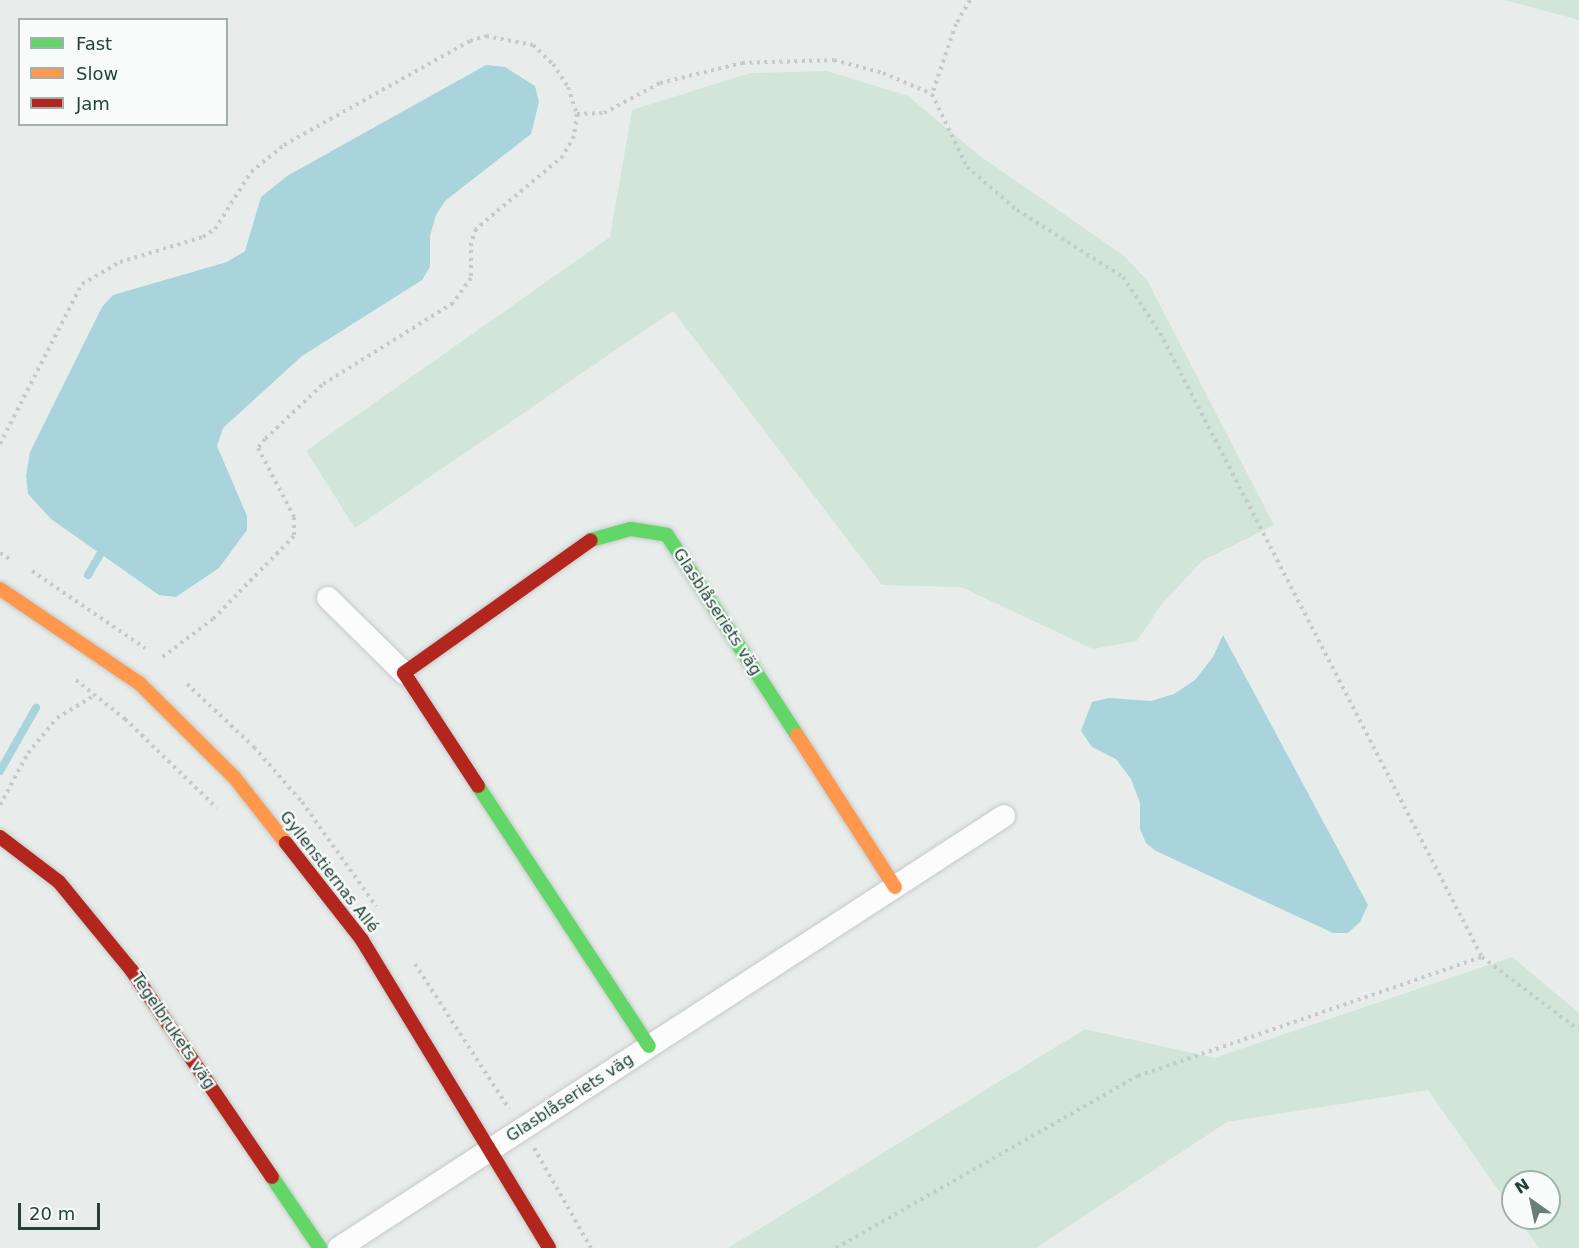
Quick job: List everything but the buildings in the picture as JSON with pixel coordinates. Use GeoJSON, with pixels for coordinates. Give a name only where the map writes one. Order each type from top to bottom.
{"type":"FeatureCollection","features":[{"type":"Feature","properties":{"kind":"street","name":"Glasblåseriets väg"},"geometry":{"type":"LineString","coordinates":[[404,673],[595,537],[631,529],[667,535],[896,886]]}},
{"type":"Feature","properties":{"kind":"street","name":"Gyllenstiernas Allé"},"geometry":{"type":"LineString","coordinates":[[0,589],[139,683],[234,777],[362,940],[491,1149],[549,1248]]}},
{"type":"Feature","properties":{"kind":"street","name":"Glasblåseriets väg"},"geometry":{"type":"LineString","coordinates":[[328,598],[404,673],[649,1046]]}},
{"type":"Feature","properties":{"kind":"street","name":"Glasblåseriets väg"},"geometry":{"type":"LineString","coordinates":[[491,1149],[1004,816]]}},
{"type":"Feature","properties":{"kind":"street","name":"Tegelbrukets väg"},"geometry":{"type":"LineString","coordinates":[[0,837],[59,882],[132,971],[320,1248]]}},
{"type":"Feature","properties":{"kind":"street"},"geometry":{"type":"LineString","coordinates":[[339,1248],[491,1149]]}},
{"type":"Feature","properties":{"kind":"path"},"geometry":{"type":"LineString","coordinates":[[932,94],[956,24],[970,0]]}},
{"type":"Feature","properties":{"kind":"path"},"geometry":{"type":"LineString","coordinates":[[0,444],[82,284],[120,261],[186,244],[209,233],[252,172],[284,145],[470,41],[486,36],[533,45],[568,87],[577,114],[574,136],[563,156],[476,230],[471,243],[471,278],[453,303],[322,385],[258,448],[294,516],[294,536],[213,619],[160,659]]}},
{"type":"Feature","properties":{"kind":"path"},"geometry":{"type":"LineString","coordinates":[[577,114],[604,113],[660,83],[742,63],[834,60],[883,74],[932,94],[967,167],[1017,210],[1123,277],[1160,333],[1482,957],[1579,1030]]}},
{"type":"Feature","properties":{"kind":"path"},"geometry":{"type":"LineString","coordinates":[[71,676],[95,695],[226,816]]}},
{"type":"Feature","properties":{"kind":"path"},"geometry":{"type":"LineString","coordinates":[[0,805],[28,753],[57,718],[95,695]]}},
{"type":"Feature","properties":{"kind":"path"},"geometry":{"type":"LineString","coordinates":[[836,1248],[1138,1076],[1482,957]]}},
{"type":"Feature","properties":{"kind":"green space"},"geometry":{"type":"Polygon","coordinates":[[[1504,0],[1579,0],[1579,20],[1504,0]]]}},
{"type":"Feature","properties":{"kind":"green space"},"geometry":{"type":"Polygon","coordinates":[[[827,71],[908,96],[980,156],[1123,255],[1147,280],[1274,525],[1202,561],[1161,605],[1137,641],[1093,649],[961,587],[882,585],[673,311],[355,528],[306,451],[610,237],[632,110],[750,73],[827,71]]]}},
{"type":"Feature","properties":{"kind":"green space"},"geometry":{"type":"Polygon","coordinates":[[[1512,957],[1579,1013],[1579,1248],[1539,1248],[1526,1230],[1561,1230],[1561,1170],[1501,1170],[1501,1194],[1428,1090],[1227,1122],[1036,1248],[728,1248],[1085,1029],[1214,1058],[1512,957]]]}},
{"type":"Feature","properties":{"kind":"water"},"geometry":{"type":"Polygon","coordinates":[[[486,65],[505,67],[535,86],[539,102],[531,134],[445,201],[436,215],[430,236],[430,267],[422,280],[302,356],[223,428],[217,446],[247,516],[247,530],[219,568],[176,597],[159,595],[51,519],[28,494],[26,476],[30,452],[102,307],[113,295],[227,262],[245,251],[261,197],[287,176],[486,65]]]}},
{"type":"Feature","properties":{"kind":"water"},"geometry":{"type":"Polygon","coordinates":[[[1223,635],[1368,905],[1360,922],[1348,933],[1333,933],[1156,851],[1146,843],[1140,829],[1140,803],[1131,779],[1116,759],[1092,747],[1081,731],[1092,702],[1109,698],[1151,701],[1174,694],[1195,680],[1213,657],[1223,635]]]}},
{"type":"Feature","properties":{"kind":"waterway"},"geometry":{"type":"LineString","coordinates":[[88,575],[100,554]]}},
{"type":"Feature","properties":{"kind":"waterway"},"geometry":{"type":"LineString","coordinates":[[0,771],[36,708]]}},
{"type":"Feature","properties":{"kind":"traffic: fast"},"geometry":{"type":"LineString","coordinates":[[591,540],[631,529],[667,535],[797,735]]}},
{"type":"Feature","properties":{"kind":"traffic: fast"},"geometry":{"type":"LineString","coordinates":[[478,786],[649,1046]]}},
{"type":"Feature","properties":{"kind":"traffic: fast"},"geometry":{"type":"LineString","coordinates":[[272,1177],[320,1248]]}},
{"type":"Feature","properties":{"kind":"traffic: slow"},"geometry":{"type":"LineString","coordinates":[[0,589],[139,683],[234,777],[286,843]]}},
{"type":"Feature","properties":{"kind":"traffic: slow"},"geometry":{"type":"LineString","coordinates":[[797,735],[895,887]]}},
{"type":"Feature","properties":{"kind":"traffic: jam"},"geometry":{"type":"LineString","coordinates":[[478,786],[404,673],[591,540]]}},
{"type":"Feature","properties":{"kind":"traffic: jam"},"geometry":{"type":"LineString","coordinates":[[0,837],[59,882],[132,971],[272,1177]]}},
{"type":"Feature","properties":{"kind":"traffic: jam"},"geometry":{"type":"LineString","coordinates":[[286,843],[362,940],[549,1248]]}}]}
